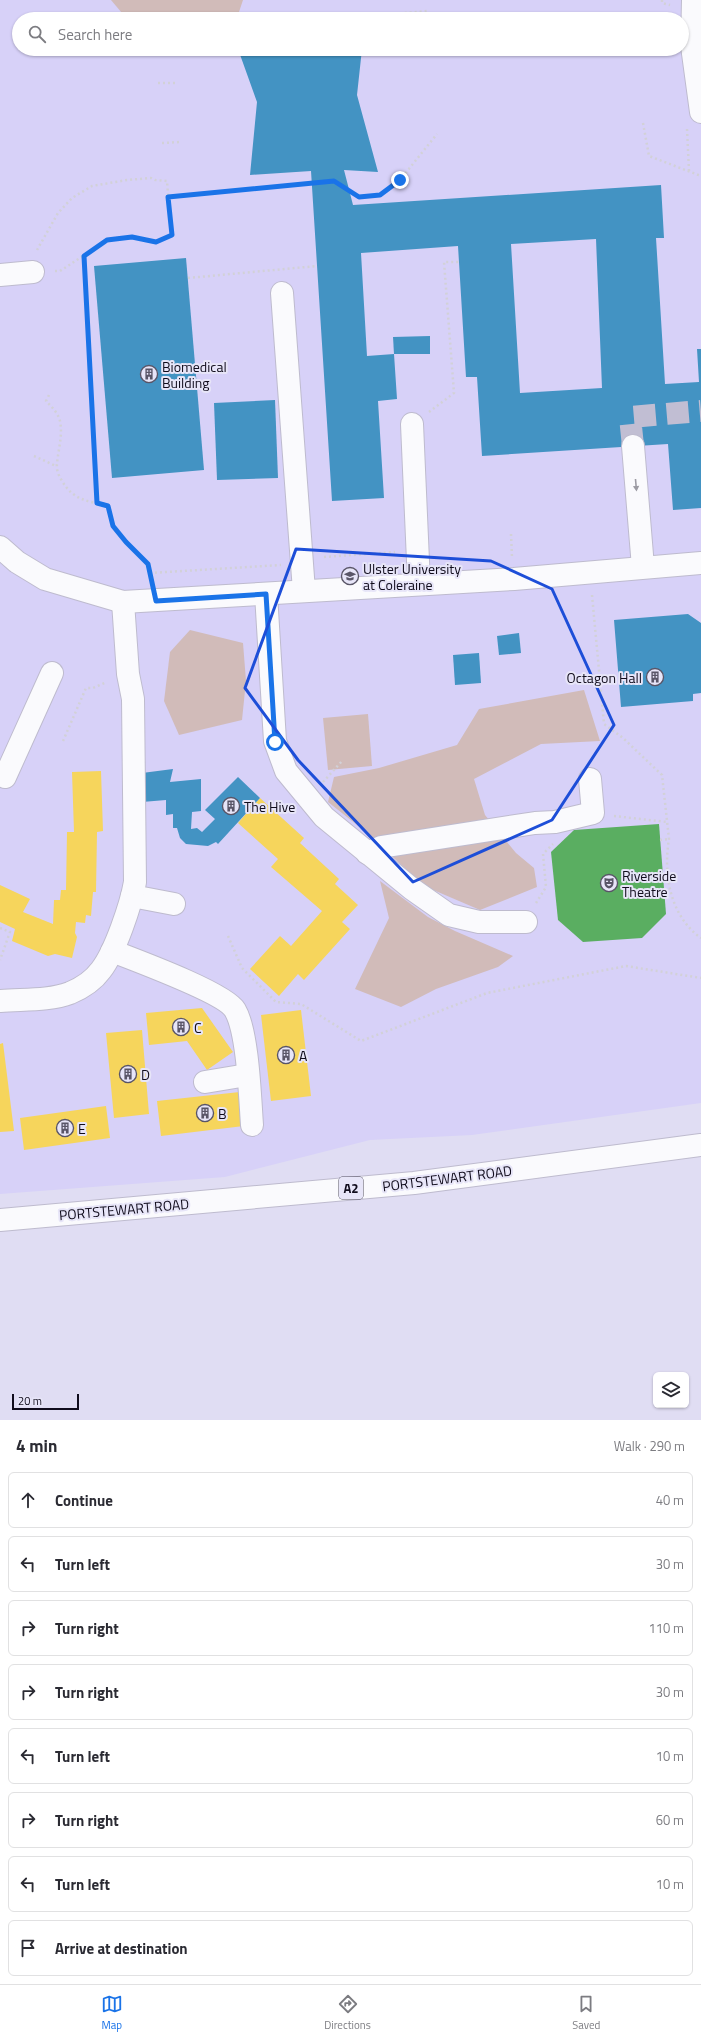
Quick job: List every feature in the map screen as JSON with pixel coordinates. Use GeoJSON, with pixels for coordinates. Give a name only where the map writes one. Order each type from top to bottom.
{"type":"FeatureCollection","features":[{"type":"Feature","properties":{"kind":"main road"},"geometry":{"type":"LineString","coordinates":[[693,0],[692,46],[701,112]]}},
{"type":"Feature","properties":{"kind":"main road"},"geometry":{"type":"LineString","coordinates":[[0,275],[34,262]]}},
{"type":"Feature","properties":{"kind":"main road"},"geometry":{"type":"LineString","coordinates":[[282,293],[304,591]]}},
{"type":"Feature","properties":{"kind":"main road"},"geometry":{"type":"LineString","coordinates":[[412,424],[419,584]]}},
{"type":"Feature","properties":{"kind":"main road"},"geometry":{"type":"LineString","coordinates":[[633,446],[643,568]]}},
{"type":"Feature","properties":{"kind":"main road"},"geometry":{"type":"LineString","coordinates":[[0,547],[17,562],[45,579],[123,602],[522,579],[701,563]]}},
{"type":"Feature","properties":{"kind":"main road"},"geometry":{"type":"LineString","coordinates":[[266,594],[275,742],[286,771],[324,818],[412,889],[448,915],[479,922],[526,922]]}},
{"type":"Feature","properties":{"kind":"main road"},"geometry":{"type":"LineString","coordinates":[[0,1001],[69,994],[89,984],[102,970],[112,951],[132,896],[135,882],[133,699],[128,674],[123,602]]}},
{"type":"Feature","properties":{"kind":"main road"},"geometry":{"type":"LineString","coordinates":[[0,774],[5,777],[52,673]]}},
{"type":"Feature","properties":{"kind":"main road"},"geometry":{"type":"LineString","coordinates":[[367,853],[381,847],[535,822],[555,822],[592,813],[590,779]]}},
{"type":"Feature","properties":{"kind":"main road"},"geometry":{"type":"LineString","coordinates":[[132,896],[174,904]]}},
{"type":"Feature","properties":{"kind":"main road"},"geometry":{"type":"LineString","coordinates":[[112,951],[208,991],[235,1010],[245,1040],[252,1125]]}},
{"type":"Feature","properties":{"kind":"main road"},"geometry":{"type":"LineString","coordinates":[[205,1082],[247,1075]]}},
{"type":"Feature","properties":{"kind":"main road","name":"PORTSTEWART ROAD"},"geometry":{"type":"LineString","coordinates":[[0,1220],[414,1183],[701,1146]]}},
{"type":"Feature","properties":{"kind":"path"},"geometry":{"type":"LineString","coordinates":[[415,12],[427,11]]}},
{"type":"Feature","properties":{"kind":"path"},"geometry":{"type":"LineString","coordinates":[[158,83],[178,84]]}},
{"type":"Feature","properties":{"kind":"path"},"geometry":{"type":"LineString","coordinates":[[643,122],[649,156],[701,176]]}},
{"type":"Feature","properties":{"kind":"path"},"geometry":{"type":"LineString","coordinates":[[168,197],[334,181],[359,197],[380,195],[400,180],[438,134]]}},
{"type":"Feature","properties":{"kind":"path"},"geometry":{"type":"LineString","coordinates":[[162,143],[181,142]]}},
{"type":"Feature","properties":{"kind":"path"},"geometry":{"type":"LineString","coordinates":[[151,178],[155,180],[167,181],[168,197],[172,235],[156,242],[132,237],[107,240],[60,271],[34,262],[58,213],[72,198],[92,186],[127,180],[151,178]]}},
{"type":"Feature","properties":{"kind":"path"},"geometry":{"type":"LineString","coordinates":[[84,256],[97,503]]}},
{"type":"Feature","properties":{"kind":"path"},"geometry":{"type":"LineString","coordinates":[[412,424],[454,393],[444,262],[459,262]]}},
{"type":"Feature","properties":{"kind":"path"},"geometry":{"type":"LineString","coordinates":[[188,278],[317,266]]}},
{"type":"Feature","properties":{"kind":"path"},"geometry":{"type":"LineString","coordinates":[[50,395],[46,401],[56,412],[60,420],[61,439],[56,466],[58,475],[69,492],[85,501],[108,506],[113,526],[126,542],[148,564],[156,601]]}},
{"type":"Feature","properties":{"kind":"path"},"geometry":{"type":"LineString","coordinates":[[34,456],[56,466]]}},
{"type":"Feature","properties":{"kind":"path"},"geometry":{"type":"LineString","coordinates":[[511,534],[513,564]]}},
{"type":"Feature","properties":{"kind":"path"},"geometry":{"type":"LineString","coordinates":[[321,557],[397,552]]}},
{"type":"Feature","properties":{"kind":"path"},"geometry":{"type":"LineString","coordinates":[[150,574],[289,564]]}},
{"type":"Feature","properties":{"kind":"path"},"geometry":{"type":"LineString","coordinates":[[592,594],[604,724],[623,738],[662,775],[669,839],[667,849],[668,882],[678,914],[701,938]]}},
{"type":"Feature","properties":{"kind":"path"},"geometry":{"type":"LineString","coordinates":[[63,741],[86,688],[93,688],[105,682]]}},
{"type":"Feature","properties":{"kind":"path"},"geometry":{"type":"LineString","coordinates":[[309,799],[342,760]]}},
{"type":"Feature","properties":{"kind":"path"},"geometry":{"type":"LineString","coordinates":[[592,813],[667,822]]}},
{"type":"Feature","properties":{"kind":"path"},"geometry":{"type":"LineString","coordinates":[[526,922],[546,887],[543,854],[558,839]]}},
{"type":"Feature","properties":{"kind":"path"},"geometry":{"type":"LineString","coordinates":[[660,840],[669,839]]}},
{"type":"Feature","properties":{"kind":"path"},"geometry":{"type":"LineString","coordinates":[[0,928],[10,932],[0,960]]}},
{"type":"Feature","properties":{"kind":"path"},"geometry":{"type":"LineString","coordinates":[[228,936],[242,968],[276,1002],[300,1004],[361,1042],[487,993],[626,966],[701,978]]}},
{"type":"Feature","properties":{"kind":"highlighted area"},"geometry":{"type":"Polygon","coordinates":[[[296,549],[491,561],[552,589],[614,725],[552,820],[413,882],[298,760],[245,688],[296,549]]]}},
{"type":"Feature","properties":{"kind":"shaded area","name":"Ulster University at Coleraine"},"geometry":{"type":"Polygon","coordinates":[[[0,0],[701,0],[701,1103],[472,1135],[370,1140],[225,1177],[0,1194],[0,0]]]}},
{"type":"Feature","properties":{"kind":"shaded area"},"geometry":{"type":"Polygon","coordinates":[[[111,0],[243,0],[239,12],[121,12],[111,0]]]}},
{"type":"Feature","properties":{"kind":"shaded area"},"geometry":{"type":"Polygon","coordinates":[[[190,630],[243,643],[246,681],[242,720],[179,735],[164,701],[170,652],[190,630]]]}},
{"type":"Feature","properties":{"kind":"shaded area"},"geometry":{"type":"Polygon","coordinates":[[[584,690],[600,741],[541,744],[474,779],[485,815],[516,853],[534,868],[537,887],[480,910],[424,886],[366,832],[328,802],[334,777],[379,768],[457,745],[479,709],[584,690]]]}},
{"type":"Feature","properties":{"kind":"shaded area"},"geometry":{"type":"Polygon","coordinates":[[[368,714],[372,766],[328,770],[323,718],[368,714]]]}},
{"type":"Feature","properties":{"kind":"shaded area"},"geometry":{"type":"Polygon","coordinates":[[[380,881],[428,917],[455,931],[513,956],[498,967],[436,989],[401,1007],[355,989],[389,918],[380,881]]]}},
{"type":"Feature","properties":{"kind":"building: Homes"},"geometry":{"type":"Polygon","coordinates":[[[101,771],[103,831],[97,832],[96,892],[93,892],[91,916],[86,915],[85,923],[76,922],[75,933],[77,937],[72,958],[55,954],[48,956],[12,941],[15,929],[0,922],[0,885],[30,899],[23,912],[53,924],[54,900],[60,900],[61,890],[66,890],[67,832],[74,832],[72,772],[101,771]]]}},
{"type":"Feature","properties":{"kind":"building: Homes"},"geometry":{"type":"Polygon","coordinates":[[[260,798],[304,838],[300,843],[339,879],[335,884],[358,905],[342,922],[350,929],[304,980],[298,974],[279,996],[250,969],[280,936],[291,946],[322,911],[271,867],[278,859],[238,823],[260,798]]]}},
{"type":"Feature","properties":{"kind":"building: Homes","name":"C"},"geometry":{"type":"Polygon","coordinates":[[[202,1008],[233,1052],[207,1070],[187,1041],[149,1045],[146,1013],[202,1008]]]}},
{"type":"Feature","properties":{"kind":"building: Homes","name":"A"},"geometry":{"type":"Polygon","coordinates":[[[301,1010],[311,1096],[271,1101],[261,1015],[301,1010]]]}},
{"type":"Feature","properties":{"kind":"building: Homes","name":"D"},"geometry":{"type":"Polygon","coordinates":[[[142,1030],[149,1114],[114,1118],[106,1033],[142,1030]]]}},
{"type":"Feature","properties":{"kind":"building: Homes"},"geometry":{"type":"Polygon","coordinates":[[[3,1043],[14,1131],[0,1132],[0,1044],[3,1043]]]}},
{"type":"Feature","properties":{"kind":"building: Homes","name":"B"},"geometry":{"type":"Polygon","coordinates":[[[249,1091],[252,1125],[161,1136],[157,1101],[249,1091]]]}},
{"type":"Feature","properties":{"kind":"building: Homes","name":"E"},"geometry":{"type":"Polygon","coordinates":[[[106,1106],[110,1138],[24,1150],[20,1118],[106,1106]]]}},
{"type":"Feature","properties":{"kind":"building: Schools"},"geometry":{"type":"Polygon","coordinates":[[[241,56],[361,56],[357,95],[378,172],[344,170],[353,205],[661,185],[664,238],[656,238],[665,384],[699,382],[697,349],[701,349],[701,508],[673,510],[668,444],[482,456],[477,377],[466,377],[458,246],[361,253],[367,356],[394,354],[397,399],[378,401],[384,498],[332,501],[311,171],[250,175],[257,102],[241,56]],[[596,239],[511,244],[520,393],[602,388],[596,239]]]}},
{"type":"Feature","properties":{"kind":"building: Schools","name":"Biomedical Building"},"geometry":{"type":"Polygon","coordinates":[[[186,258],[204,470],[112,478],[94,266],[186,258]]]}},
{"type":"Feature","properties":{"kind":"building: Schools"},"geometry":{"type":"Polygon","coordinates":[[[430,336],[430,354],[394,354],[393,337],[430,336]]]}},
{"type":"Feature","properties":{"kind":"building: Schools"},"geometry":{"type":"Polygon","coordinates":[[[275,400],[278,478],[217,480],[214,403],[275,400]]]}},
{"type":"Feature","properties":{"kind":"building: Schools","name":"Octagon Hall"},"geometry":{"type":"Polygon","coordinates":[[[688,614],[701,623],[701,693],[693,694],[693,701],[621,707],[614,620],[688,614]]]}},
{"type":"Feature","properties":{"kind":"building: Schools"},"geometry":{"type":"Polygon","coordinates":[[[519,633],[521,653],[499,655],[497,636],[519,633]]]}},
{"type":"Feature","properties":{"kind":"building: Schools"},"geometry":{"type":"Polygon","coordinates":[[[479,653],[481,683],[455,685],[453,655],[479,653]]]}},
{"type":"Feature","properties":{"kind":"building: Schools","name":"The Hive"},"geometry":{"type":"Polygon","coordinates":[[[173,769],[170,782],[201,779],[201,811],[192,812],[191,829],[197,828],[202,832],[215,819],[205,810],[238,777],[260,798],[218,844],[216,842],[208,846],[186,844],[180,838],[177,828],[173,828],[173,814],[166,815],[166,800],[142,802],[142,773],[173,769]]]}},
{"type":"Feature","properties":{"kind":"building: Public","name":"Riverside Theatre"},"geometry":{"type":"Polygon","coordinates":[[[659,824],[666,914],[642,938],[583,942],[558,920],[551,852],[574,830],[659,824]]]}},
{"type":"Feature","properties":{"kind":"tunnel"},"geometry":{"type":"LineString","coordinates":[[633,446],[630,417],[701,411]]}},
{"type":"Feature","properties":{"kind":"place","name":"Biomedical Building"},"geometry":{"type":"Point","coordinates":[149,374]}},
{"type":"Feature","properties":{"kind":"place","name":"Ulster University at Coleraine"},"geometry":{"type":"Point","coordinates":[350,576]}},
{"type":"Feature","properties":{"kind":"place","name":"Octagon Hall"},"geometry":{"type":"Point","coordinates":[655,677]}},
{"type":"Feature","properties":{"kind":"place","name":"The Hive"},"geometry":{"type":"Point","coordinates":[231,806]}},
{"type":"Feature","properties":{"kind":"place","name":"Riverside Theatre"},"geometry":{"type":"Point","coordinates":[609,883]}},
{"type":"Feature","properties":{"kind":"place","name":"C"},"geometry":{"type":"Point","coordinates":[181,1027]}},
{"type":"Feature","properties":{"kind":"place","name":"A"},"geometry":{"type":"Point","coordinates":[286,1055]}},
{"type":"Feature","properties":{"kind":"place","name":"D"},"geometry":{"type":"Point","coordinates":[128,1074]}},
{"type":"Feature","properties":{"kind":"place","name":"B"},"geometry":{"type":"Point","coordinates":[205,1113]}},
{"type":"Feature","properties":{"kind":"place","name":"E"},"geometry":{"type":"Point","coordinates":[65,1128]}},
{"type":"Feature","properties":{"kind":"route"},"geometry":{"type":"LineString","coordinates":[[275,742],[266,594],[156,601],[148,564],[126,542],[113,526],[108,506],[97,503],[92,445],[84,256],[107,240],[132,237],[156,242],[172,235],[168,197],[227,192],[267,186],[334,181],[359,197],[380,195],[400,180]]}}]}
